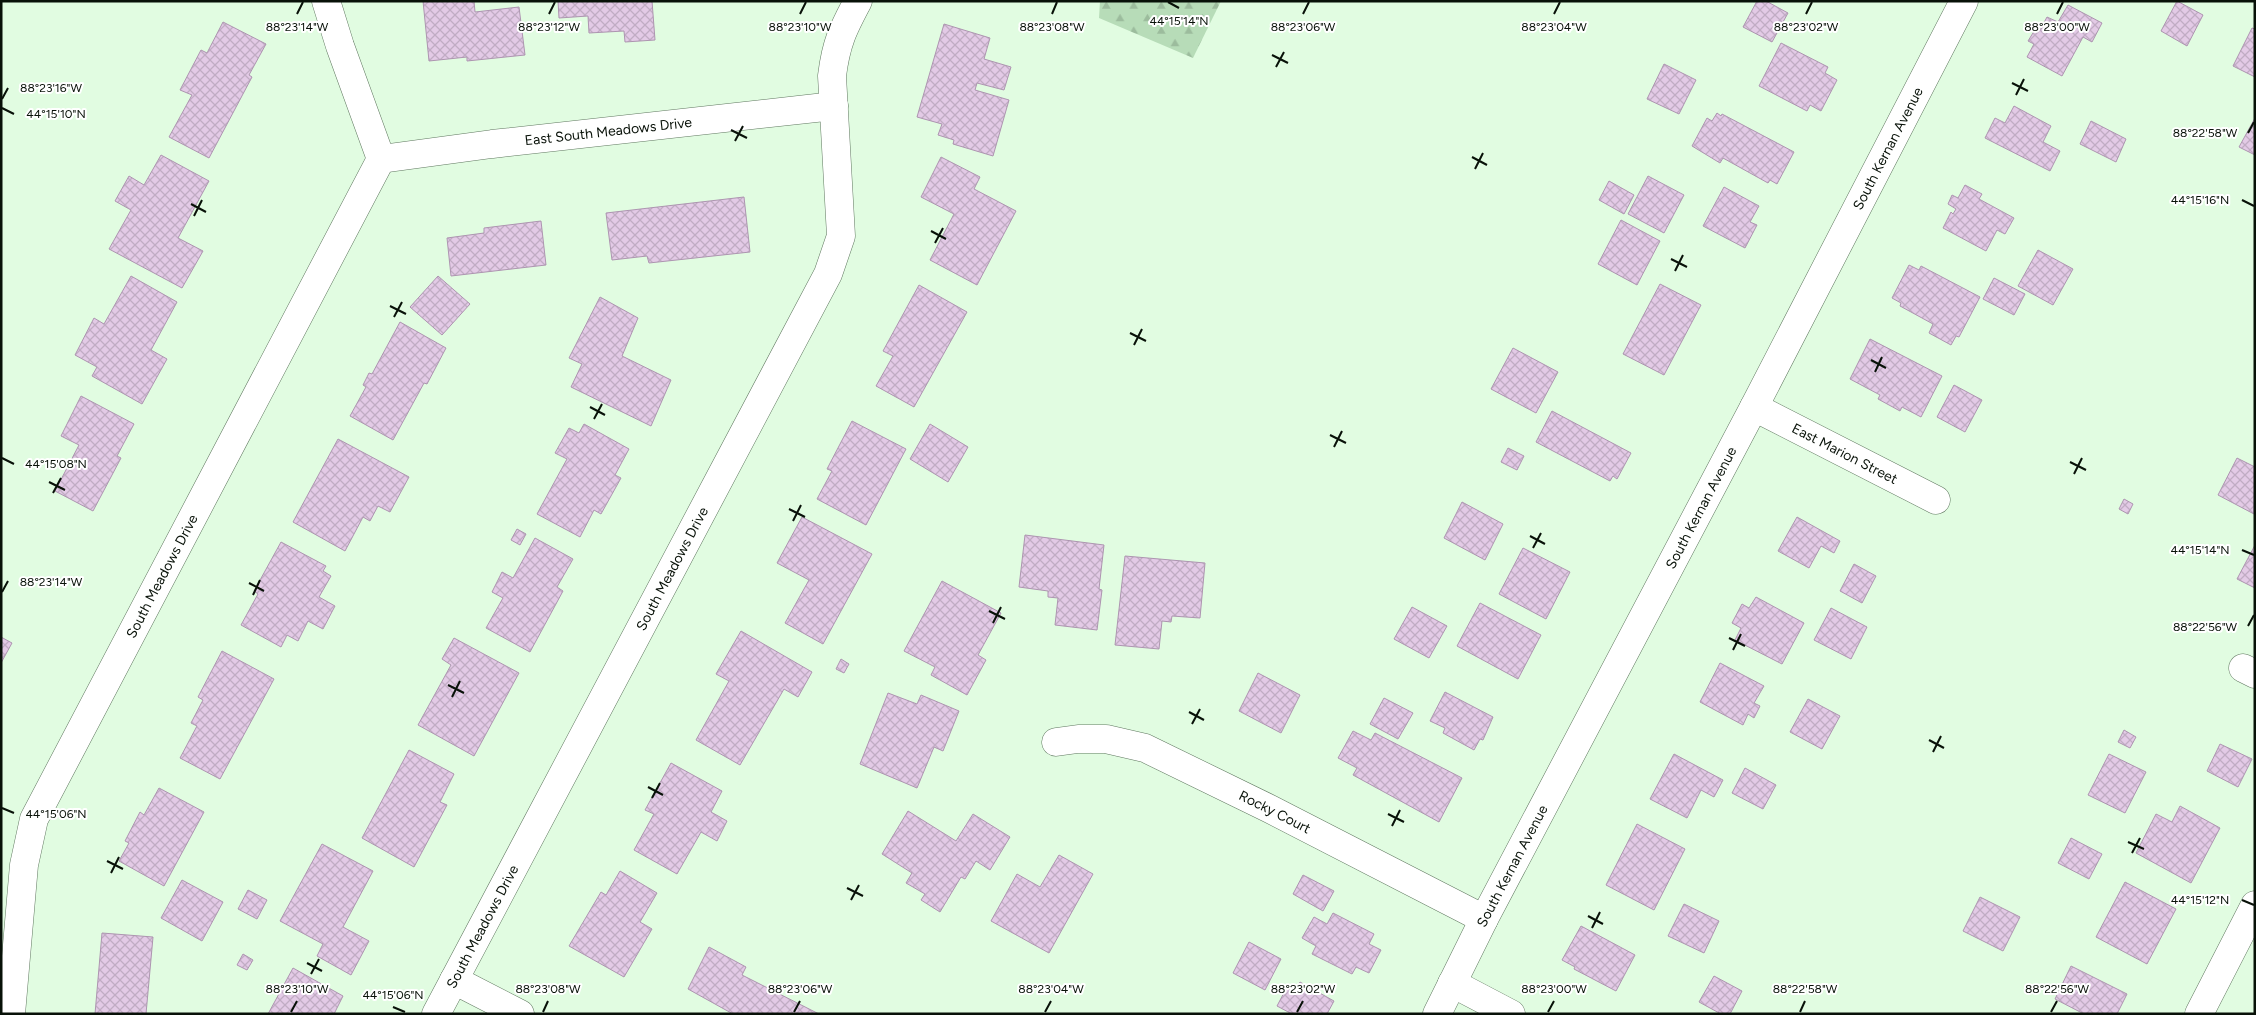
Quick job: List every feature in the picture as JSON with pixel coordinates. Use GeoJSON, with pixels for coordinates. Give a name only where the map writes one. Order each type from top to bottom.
{"type":"FeatureCollection","features":[{"type":"Feature","properties":{"kind":"street"},"geometry":{"type":"LineString","coordinates":[[326,1],[340,46],[381,159]]}},
{"type":"Feature","properties":{"kind":"street","name":"South Meadows Drive"},"geometry":{"type":"LineString","coordinates":[[436,1014],[828,274],[841,236],[832,76],[835,50],[841,32],[858,1]]}},
{"type":"Feature","properties":{"kind":"street","name":"South Kernan Avenue"},"geometry":{"type":"LineString","coordinates":[[1437,1014],[1484,919],[1754,407],[1964,1]]}},
{"type":"Feature","properties":{"kind":"street","name":"East South Meadows Drive"},"geometry":{"type":"LineString","coordinates":[[381,159],[492,144],[834,106]]}},
{"type":"Feature","properties":{"kind":"street","name":"South Meadows Drive"},"geometry":{"type":"LineString","coordinates":[[11,1014],[24,865],[34,819],[381,159]]}},
{"type":"Feature","properties":{"kind":"street","name":"East Marion Street"},"geometry":{"type":"LineString","coordinates":[[1754,407],[1936,500]]}},
{"type":"Feature","properties":{"kind":"street","name":"Rocky Court"},"geometry":{"type":"LineString","coordinates":[[1056,742],[1078,739],[1106,739],[1145,748],[1270,809],[1484,919]]}},
{"type":"Feature","properties":{"kind":"street"},"geometry":{"type":"LineString","coordinates":[[2199,1014],[2255,906]]}},
{"type":"Feature","properties":{"kind":"street"},"geometry":{"type":"LineString","coordinates":[[454,980],[520,1014]]}},
{"type":"Feature","properties":{"kind":"street"},"geometry":{"type":"LineString","coordinates":[[1452,983],[1511,1014]]}},
{"type":"Feature","properties":{"kind":"green space"},"geometry":{"type":"Polygon","coordinates":[[[1100,1],[1221,1],[1193,58],[1099,18],[1100,1]]]}},
{"type":"Feature","properties":{"kind":"building"},"geometry":{"type":"Polygon","coordinates":[[[423,1],[474,1],[475,12],[519,7],[525,55],[467,61],[467,57],[429,61],[423,1]]]}},
{"type":"Feature","properties":{"kind":"building"},"geometry":{"type":"Polygon","coordinates":[[[558,1],[652,1],[655,40],[625,42],[624,31],[589,33],[588,16],[559,18],[558,1]]]}},
{"type":"Feature","properties":{"kind":"building"},"geometry":{"type":"Polygon","coordinates":[[[1757,1],[1766,1],[1788,13],[1772,42],[1743,27],[1757,1]]]}},
{"type":"Feature","properties":{"kind":"building"},"geometry":{"type":"Polygon","coordinates":[[[2177,1],[2203,15],[2187,46],[2161,31],[2177,1]]]}},
{"type":"Feature","properties":{"kind":"building"},"geometry":{"type":"Polygon","coordinates":[[[2068,5],[2102,23],[2092,42],[2083,37],[2062,76],[2027,57],[2034,44],[2028,41],[2036,28],[2040,30],[2047,17],[2058,22],[2068,5]]]}},
{"type":"Feature","properties":{"kind":"building"},"geometry":{"type":"Polygon","coordinates":[[[223,22],[266,44],[249,75],[252,77],[209,158],[169,137],[192,95],[180,90],[201,50],[207,53],[223,22]]]}},
{"type":"Feature","properties":{"kind":"building"},"geometry":{"type":"Polygon","coordinates":[[[944,24],[990,38],[984,59],[1011,67],[1004,90],[977,83],[975,90],[1009,100],[993,156],[953,144],[954,140],[938,135],[942,124],[917,117],[944,24]]]}},
{"type":"Feature","properties":{"kind":"building"},"geometry":{"type":"Polygon","coordinates":[[[2252,28],[2255,29],[2255,77],[2233,66],[2252,28]]]}},
{"type":"Feature","properties":{"kind":"building"},"geometry":{"type":"Polygon","coordinates":[[[1781,43],[1828,67],[1825,73],[1837,80],[1821,111],[1810,105],[1807,111],[1759,86],[1781,43]]]}},
{"type":"Feature","properties":{"kind":"building"},"geometry":{"type":"Polygon","coordinates":[[[1664,64],[1696,80],[1679,114],[1647,99],[1664,64]]]}},
{"type":"Feature","properties":{"kind":"building"},"geometry":{"type":"Polygon","coordinates":[[[2014,106],[2051,126],[2043,142],[2060,151],[2050,171],[1985,138],[1995,118],[2005,123],[2014,106]]]}},
{"type":"Feature","properties":{"kind":"building"},"geometry":{"type":"Polygon","coordinates":[[[1717,113],[1794,152],[1777,184],[1770,180],[1768,183],[1723,158],[1720,163],[1692,146],[1707,118],[1712,121],[1717,113]]]}},
{"type":"Feature","properties":{"kind":"building"},"geometry":{"type":"Polygon","coordinates":[[[2255,118],[2255,155],[2239,147],[2255,118]]]}},
{"type":"Feature","properties":{"kind":"building"},"geometry":{"type":"Polygon","coordinates":[[[2091,121],[2126,139],[2116,162],[2080,144],[2091,121]]]}},
{"type":"Feature","properties":{"kind":"building"},"geometry":{"type":"Polygon","coordinates":[[[161,155],[209,181],[178,238],[203,251],[182,288],[109,249],[131,210],[115,201],[129,176],[144,185],[161,155]]]}},
{"type":"Feature","properties":{"kind":"building"},"geometry":{"type":"Polygon","coordinates":[[[941,157],[980,177],[974,189],[1016,211],[977,285],[930,260],[954,214],[921,197],[941,157]]]}},
{"type":"Feature","properties":{"kind":"building"},"geometry":{"type":"Polygon","coordinates":[[[1648,176],[1684,195],[1664,233],[1628,214],[1648,176]]]}},
{"type":"Feature","properties":{"kind":"building"},"geometry":{"type":"Polygon","coordinates":[[[1609,181],[1634,195],[1624,214],[1599,200],[1609,181]]]}},
{"type":"Feature","properties":{"kind":"building"},"geometry":{"type":"Polygon","coordinates":[[[1965,185],[1982,194],[1979,199],[2014,218],[2005,234],[1997,230],[1986,251],[1943,228],[1951,212],[1953,214],[1956,209],[1948,204],[1952,195],[1958,198],[1965,185]]]}},
{"type":"Feature","properties":{"kind":"building"},"geometry":{"type":"Polygon","coordinates":[[[1724,187],[1759,206],[1750,222],[1757,225],[1745,248],[1703,226],[1724,187]]]}},
{"type":"Feature","properties":{"kind":"building"},"geometry":{"type":"Polygon","coordinates":[[[744,197],[750,252],[649,263],[647,256],[612,260],[606,213],[744,197]]]}},
{"type":"Feature","properties":{"kind":"building"},"geometry":{"type":"Polygon","coordinates":[[[1621,220],[1660,241],[1637,285],[1598,264],[1621,220]]]}},
{"type":"Feature","properties":{"kind":"building"},"geometry":{"type":"Polygon","coordinates":[[[541,221],[546,265],[451,276],[447,238],[484,233],[484,228],[541,221]]]}},
{"type":"Feature","properties":{"kind":"building"},"geometry":{"type":"Polygon","coordinates":[[[2038,250],[2073,269],[2053,305],[2018,286],[2038,250]]]}},
{"type":"Feature","properties":{"kind":"building"},"geometry":{"type":"Polygon","coordinates":[[[1909,265],[1919,270],[1921,266],[1980,297],[1959,337],[1956,336],[1951,345],[1929,333],[1933,324],[1900,306],[1901,303],[1892,298],[1909,265]]]}},
{"type":"Feature","properties":{"kind":"building"},"geometry":{"type":"Polygon","coordinates":[[[131,276],[177,302],[151,350],[167,359],[142,404],[92,376],[97,367],[75,355],[94,318],[104,324],[131,276]]]}},
{"type":"Feature","properties":{"kind":"building"},"geometry":{"type":"Polygon","coordinates":[[[438,276],[470,304],[442,335],[410,307],[438,276]]]}},
{"type":"Feature","properties":{"kind":"building"},"geometry":{"type":"Polygon","coordinates":[[[1994,278],[2025,294],[2014,315],[1983,299],[1994,278]]]}},
{"type":"Feature","properties":{"kind":"building"},"geometry":{"type":"Polygon","coordinates":[[[1660,284],[1701,305],[1664,375],[1623,354],[1660,284]]]}},
{"type":"Feature","properties":{"kind":"building"},"geometry":{"type":"Polygon","coordinates":[[[919,285],[967,312],[914,407],[876,386],[893,356],[883,351],[919,285]]]}},
{"type":"Feature","properties":{"kind":"building"},"geometry":{"type":"Polygon","coordinates":[[[600,297],[638,318],[622,356],[671,380],[651,426],[571,387],[582,364],[569,358],[600,297]]]}},
{"type":"Feature","properties":{"kind":"building"},"geometry":{"type":"Polygon","coordinates":[[[400,322],[446,348],[427,384],[424,383],[393,440],[350,416],[366,387],[363,385],[369,373],[372,374],[400,322]]]}},
{"type":"Feature","properties":{"kind":"building"},"geometry":{"type":"Polygon","coordinates":[[[1870,339],[1942,376],[1921,417],[1902,407],[1900,411],[1878,399],[1880,395],[1850,379],[1870,339]]]}},
{"type":"Feature","properties":{"kind":"building"},"geometry":{"type":"Polygon","coordinates":[[[1513,348],[1558,372],[1536,413],[1491,389],[1513,348]]]}},
{"type":"Feature","properties":{"kind":"building"},"geometry":{"type":"Polygon","coordinates":[[[1954,385],[1982,400],[1965,432],[1937,417],[1954,385]]]}},
{"type":"Feature","properties":{"kind":"building"},"geometry":{"type":"Polygon","coordinates":[[[81,396],[134,424],[117,456],[121,458],[93,511],[55,491],[79,445],[61,436],[81,396]]]}},
{"type":"Feature","properties":{"kind":"building"},"geometry":{"type":"Polygon","coordinates":[[[1552,411],[1631,453],[1617,479],[1613,476],[1610,481],[1536,442],[1552,411]]]}},
{"type":"Feature","properties":{"kind":"building"},"geometry":{"type":"Polygon","coordinates":[[[852,421],[906,449],[866,525],[817,499],[832,471],[827,469],[852,421]]]}},
{"type":"Feature","properties":{"kind":"building"},"geometry":{"type":"Polygon","coordinates":[[[584,424],[629,449],[615,475],[621,478],[601,514],[594,510],[580,537],[537,514],[567,459],[555,453],[569,428],[579,433],[584,424]]]}},
{"type":"Feature","properties":{"kind":"building"},"geometry":{"type":"Polygon","coordinates":[[[930,424],[968,447],[948,482],[910,459],[930,424]]]}},
{"type":"Feature","properties":{"kind":"building"},"geometry":{"type":"Polygon","coordinates":[[[338,439],[409,477],[390,512],[378,506],[370,521],[363,517],[345,551],[293,522],[338,439]]]}},
{"type":"Feature","properties":{"kind":"building"},"geometry":{"type":"Polygon","coordinates":[[[1508,448],[1524,456],[1517,470],[1501,462],[1508,448]]]}},
{"type":"Feature","properties":{"kind":"building"},"geometry":{"type":"Polygon","coordinates":[[[2237,458],[2255,467],[2254,514],[2218,495],[2237,458]]]}},
{"type":"Feature","properties":{"kind":"building"},"geometry":{"type":"Polygon","coordinates":[[[2124,499],[2133,504],[2128,514],[2119,509],[2124,499]]]}},
{"type":"Feature","properties":{"kind":"building"},"geometry":{"type":"Polygon","coordinates":[[[1462,502],[1503,524],[1485,560],[1444,538],[1462,502]]]}},
{"type":"Feature","properties":{"kind":"building"},"geometry":{"type":"Polygon","coordinates":[[[802,517],[872,554],[823,644],[785,623],[809,580],[777,563],[802,517]]]}},
{"type":"Feature","properties":{"kind":"building"},"geometry":{"type":"Polygon","coordinates":[[[1797,517],[1840,541],[1834,553],[1821,546],[1809,568],[1778,551],[1797,517]]]}},
{"type":"Feature","properties":{"kind":"building"},"geometry":{"type":"Polygon","coordinates":[[[517,529],[526,534],[520,545],[511,540],[517,529]]]}},
{"type":"Feature","properties":{"kind":"building"},"geometry":{"type":"Polygon","coordinates":[[[1025,535],[1104,545],[1099,589],[1102,590],[1097,630],[1055,625],[1058,598],[1048,597],[1048,591],[1019,587],[1025,535]]]}},
{"type":"Feature","properties":{"kind":"building"},"geometry":{"type":"Polygon","coordinates":[[[535,538],[573,559],[557,587],[563,591],[530,652],[486,628],[503,598],[492,592],[502,572],[513,578],[535,538]]]}},
{"type":"Feature","properties":{"kind":"building"},"geometry":{"type":"Polygon","coordinates":[[[281,542],[326,566],[323,571],[331,576],[319,597],[335,606],[323,629],[308,621],[298,641],[287,635],[281,647],[241,625],[258,594],[254,591],[281,542]]]}},
{"type":"Feature","properties":{"kind":"building"},"geometry":{"type":"Polygon","coordinates":[[[2255,545],[2255,588],[2237,579],[2255,545]]]}},
{"type":"Feature","properties":{"kind":"building"},"geometry":{"type":"Polygon","coordinates":[[[1523,548],[1570,572],[1546,619],[1499,594],[1523,548]]]}},
{"type":"Feature","properties":{"kind":"building"},"geometry":{"type":"Polygon","coordinates":[[[1125,556],[1205,563],[1200,618],[1172,616],[1171,622],[1162,621],[1159,649],[1115,645],[1125,556]]]}},
{"type":"Feature","properties":{"kind":"building"},"geometry":{"type":"Polygon","coordinates":[[[1854,564],[1876,576],[1862,603],[1840,591],[1854,564]]]}},
{"type":"Feature","properties":{"kind":"building"},"geometry":{"type":"Polygon","coordinates":[[[942,581],[1001,613],[978,655],[986,660],[967,695],[931,675],[935,667],[904,651],[942,581]]]}},
{"type":"Feature","properties":{"kind":"building"},"geometry":{"type":"Polygon","coordinates":[[[1756,597],[1804,623],[1782,664],[1735,640],[1741,628],[1732,623],[1742,604],[1749,608],[1756,597]]]}},
{"type":"Feature","properties":{"kind":"building"},"geometry":{"type":"Polygon","coordinates":[[[1480,603],[1541,635],[1518,679],[1457,646],[1480,603]]]}},
{"type":"Feature","properties":{"kind":"building"},"geometry":{"type":"Polygon","coordinates":[[[1412,607],[1447,626],[1429,658],[1394,639],[1412,607]]]}},
{"type":"Feature","properties":{"kind":"building"},"geometry":{"type":"Polygon","coordinates":[[[1831,608],[1867,627],[1851,659],[1814,640],[1831,608]]]}},
{"type":"Feature","properties":{"kind":"building"},"geometry":{"type":"Polygon","coordinates":[[[741,631],[812,672],[798,697],[784,689],[740,765],[696,740],[729,681],[716,674],[741,631]]]}},
{"type":"Feature","properties":{"kind":"building"},"geometry":{"type":"Polygon","coordinates":[[[1,637],[12,643],[1,663],[1,637]]]}},
{"type":"Feature","properties":{"kind":"building"},"geometry":{"type":"Polygon","coordinates":[[[454,638],[519,673],[474,756],[418,725],[451,665],[442,659],[454,638]]]}},
{"type":"Feature","properties":{"kind":"building"},"geometry":{"type":"Polygon","coordinates":[[[222,651],[274,679],[220,779],[180,758],[197,726],[191,723],[203,700],[198,697],[222,651]]]}},
{"type":"Feature","properties":{"kind":"building"},"geometry":{"type":"Polygon","coordinates":[[[841,659],[849,664],[844,673],[836,669],[841,659]]]}},
{"type":"Feature","properties":{"kind":"building"},"geometry":{"type":"Polygon","coordinates":[[[1720,663],[1764,686],[1754,703],[1760,706],[1754,718],[1748,714],[1743,725],[1700,702],[1720,663]]]}},
{"type":"Feature","properties":{"kind":"building"},"geometry":{"type":"Polygon","coordinates":[[[1258,673],[1300,695],[1281,733],[1239,711],[1258,673]]]}},
{"type":"Feature","properties":{"kind":"building"},"geometry":{"type":"Polygon","coordinates":[[[1445,692],[1493,717],[1483,740],[1480,739],[1474,750],[1443,733],[1445,728],[1430,721],[1445,692]]]}},
{"type":"Feature","properties":{"kind":"building"},"geometry":{"type":"Polygon","coordinates":[[[888,693],[917,704],[921,695],[959,711],[943,751],[934,747],[917,788],[860,764],[888,693]]]}},
{"type":"Feature","properties":{"kind":"building"},"geometry":{"type":"Polygon","coordinates":[[[1384,698],[1413,713],[1398,739],[1370,724],[1384,698]]]}},
{"type":"Feature","properties":{"kind":"building"},"geometry":{"type":"Polygon","coordinates":[[[1808,699],[1840,716],[1822,749],[1790,732],[1808,699]]]}},
{"type":"Feature","properties":{"kind":"building"},"geometry":{"type":"Polygon","coordinates":[[[2124,730],[2136,737],[2130,748],[2118,742],[2124,730]]]}},
{"type":"Feature","properties":{"kind":"building"},"geometry":{"type":"Polygon","coordinates":[[[1353,731],[1371,740],[1375,733],[1462,778],[1439,822],[1353,775],[1357,768],[1338,758],[1353,731]]]}},
{"type":"Feature","properties":{"kind":"building"},"geometry":{"type":"Polygon","coordinates":[[[2220,744],[2252,759],[2238,787],[2207,771],[2220,744]]]}},
{"type":"Feature","properties":{"kind":"building"},"geometry":{"type":"Polygon","coordinates":[[[409,750],[454,774],[440,802],[447,805],[414,867],[362,838],[409,750]]]}},
{"type":"Feature","properties":{"kind":"building"},"geometry":{"type":"Polygon","coordinates":[[[1674,754],[1723,780],[1714,797],[1701,790],[1687,818],[1650,799],[1674,754]]]}},
{"type":"Feature","properties":{"kind":"building"},"geometry":{"type":"Polygon","coordinates":[[[2109,754],[2146,772],[2125,813],[2088,795],[2109,754]]]}},
{"type":"Feature","properties":{"kind":"building"},"geometry":{"type":"Polygon","coordinates":[[[671,763],[722,791],[711,812],[727,821],[717,841],[701,832],[677,874],[634,850],[654,814],[645,810],[671,763]]]}},
{"type":"Feature","properties":{"kind":"building"},"geometry":{"type":"Polygon","coordinates":[[[1745,768],[1776,785],[1763,809],[1732,793],[1745,768]]]}},
{"type":"Feature","properties":{"kind":"building"},"geometry":{"type":"Polygon","coordinates":[[[159,788],[204,812],[164,886],[119,861],[129,843],[125,841],[140,812],[144,815],[159,788]]]}},
{"type":"Feature","properties":{"kind":"building"},"geometry":{"type":"Polygon","coordinates":[[[2180,806],[2220,828],[2191,883],[2136,853],[2156,814],[2172,822],[2180,806]]]}},
{"type":"Feature","properties":{"kind":"building"},"geometry":{"type":"Polygon","coordinates":[[[908,811],[956,841],[973,814],[1010,837],[990,870],[976,861],[965,879],[961,877],[940,912],[921,900],[925,894],[906,883],[912,873],[882,854],[908,811]]]}},
{"type":"Feature","properties":{"kind":"building"},"geometry":{"type":"Polygon","coordinates":[[[1637,824],[1685,849],[1654,910],[1606,885],[1637,824]]]}},
{"type":"Feature","properties":{"kind":"building"},"geometry":{"type":"Polygon","coordinates":[[[2071,838],[2102,854],[2089,879],[2058,863],[2071,838]]]}},
{"type":"Feature","properties":{"kind":"building"},"geometry":{"type":"Polygon","coordinates":[[[322,844],[373,871],[343,927],[369,941],[351,975],[317,956],[323,944],[280,921],[322,844]]]}},
{"type":"Feature","properties":{"kind":"building"},"geometry":{"type":"Polygon","coordinates":[[[1059,855],[1093,874],[1049,953],[991,921],[1017,874],[1040,887],[1059,855]]]}},
{"type":"Feature","properties":{"kind":"building"},"geometry":{"type":"Polygon","coordinates":[[[620,871],[657,893],[640,922],[652,929],[624,977],[569,946],[601,892],[606,895],[620,871]]]}},
{"type":"Feature","properties":{"kind":"building"},"geometry":{"type":"Polygon","coordinates":[[[1303,875],[1334,891],[1323,911],[1293,894],[1303,875]]]}},
{"type":"Feature","properties":{"kind":"building"},"geometry":{"type":"Polygon","coordinates":[[[182,880],[223,902],[202,941],[161,918],[182,880]]]}},
{"type":"Feature","properties":{"kind":"building"},"geometry":{"type":"Polygon","coordinates":[[[2125,882],[2176,909],[2147,964],[2096,937],[2125,882]]]}},
{"type":"Feature","properties":{"kind":"building"},"geometry":{"type":"Polygon","coordinates":[[[248,890],[267,900],[257,919],[238,909],[248,890]]]}},
{"type":"Feature","properties":{"kind":"building"},"geometry":{"type":"Polygon","coordinates":[[[1980,897],[2020,917],[2003,951],[1963,931],[1980,897]]]}},
{"type":"Feature","properties":{"kind":"building"},"geometry":{"type":"Polygon","coordinates":[[[1684,904],[1719,921],[1704,953],[1668,936],[1684,904]]]}},
{"type":"Feature","properties":{"kind":"building"},"geometry":{"type":"Polygon","coordinates":[[[1333,913],[1374,934],[1369,944],[1381,950],[1369,973],[1356,967],[1352,974],[1312,954],[1316,946],[1302,938],[1314,917],[1327,924],[1333,913]]]}},
{"type":"Feature","properties":{"kind":"building"},"geometry":{"type":"Polygon","coordinates":[[[1581,926],[1635,955],[1616,991],[1574,969],[1575,967],[1562,960],[1581,926]]]}},
{"type":"Feature","properties":{"kind":"building"},"geometry":{"type":"Polygon","coordinates":[[[102,933],[153,937],[146,1014],[95,1014],[102,933]]]}},
{"type":"Feature","properties":{"kind":"building"},"geometry":{"type":"Polygon","coordinates":[[[1249,942],[1281,959],[1265,990],[1233,973],[1249,942]]]}},
{"type":"Feature","properties":{"kind":"building"},"geometry":{"type":"Polygon","coordinates":[[[709,947],[746,967],[742,975],[819,1014],[733,1014],[688,989],[709,947]]]}},
{"type":"Feature","properties":{"kind":"building"},"geometry":{"type":"Polygon","coordinates":[[[243,954],[253,960],[247,970],[237,965],[243,954]]]}},
{"type":"Feature","properties":{"kind":"building"},"geometry":{"type":"Polygon","coordinates":[[[2071,966],[2127,994],[2117,1014],[2084,1014],[2055,999],[2071,966]]]}},
{"type":"Feature","properties":{"kind":"building"},"geometry":{"type":"Polygon","coordinates":[[[293,968],[343,996],[334,1014],[268,1014],[293,968]]]}},
{"type":"Feature","properties":{"kind":"building"},"geometry":{"type":"Polygon","coordinates":[[[1714,976],[1742,991],[1730,1014],[1721,1014],[1699,1002],[1714,976]]]}},
{"type":"Feature","properties":{"kind":"building"},"geometry":{"type":"Polygon","coordinates":[[[1300,982],[1334,1001],[1327,1014],[1292,1014],[1277,1006],[1287,987],[1295,991],[1300,982]]]}}]}
